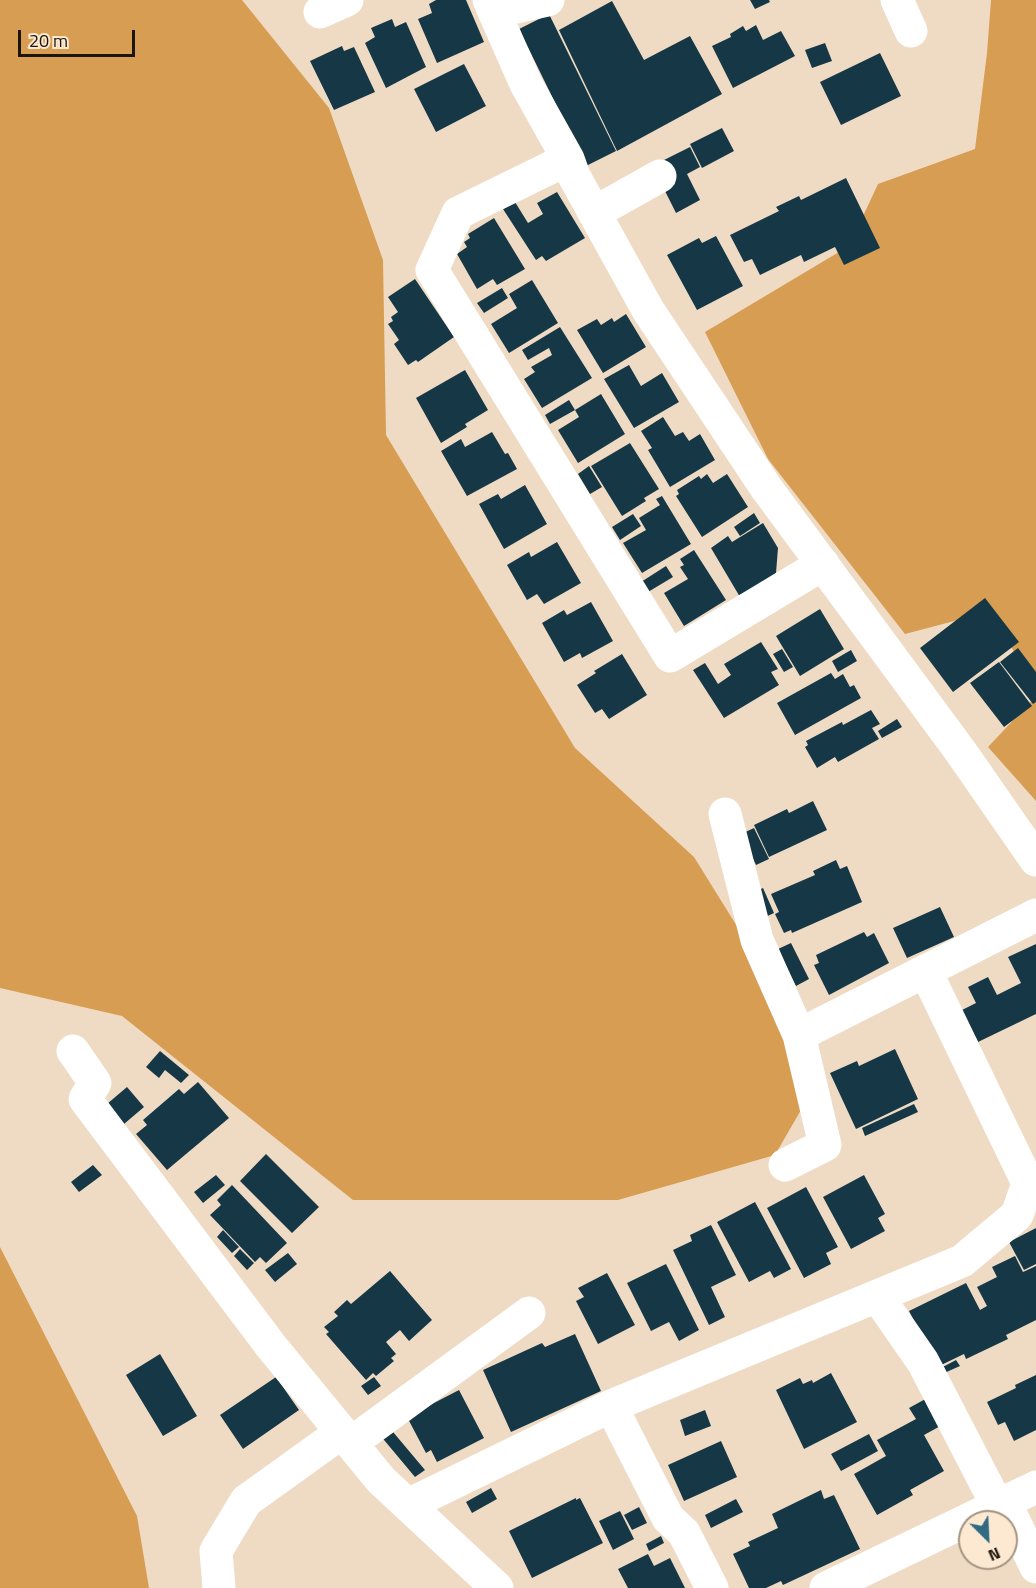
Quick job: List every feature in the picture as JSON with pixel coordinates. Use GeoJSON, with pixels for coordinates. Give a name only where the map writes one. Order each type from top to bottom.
{"type":"FeatureCollection","features":[{"type":"Feature","properties":{"kind":"street"},"geometry":{"type":"LineString","coordinates":[[548,0],[492,6],[526,84],[648,310],[767,489],[961,752],[1036,860]]}},
{"type":"Feature","properties":{"kind":"street"},"geometry":{"type":"LineString","coordinates":[[897,0],[911,31]]}},
{"type":"Feature","properties":{"kind":"street"},"geometry":{"type":"LineString","coordinates":[[568,159],[458,213],[432,270],[670,656],[822,564]]}},
{"type":"Feature","properties":{"kind":"street"},"geometry":{"type":"LineString","coordinates":[[594,213],[660,176]]}},
{"type":"Feature","properties":{"kind":"street"},"geometry":{"type":"LineString","coordinates":[[725,814],[757,940],[799,1035],[825,1145],[785,1165]]}},
{"type":"Feature","properties":{"kind":"street"},"geometry":{"type":"LineString","coordinates":[[799,1035],[1036,915]]}},
{"type":"Feature","properties":{"kind":"street"},"geometry":{"type":"LineString","coordinates":[[408,1505],[611,1406],[962,1261],[1017,1215],[1028,1183],[926,972]]}},
{"type":"Feature","properties":{"kind":"street"},"geometry":{"type":"LineString","coordinates":[[74,1051],[95,1083],[86,1099],[271,1346],[381,1480],[497,1588]]}},
{"type":"Feature","properties":{"kind":"street"},"geometry":{"type":"LineString","coordinates":[[878,1297],[923,1362],[1036,1567]]}},
{"type":"Feature","properties":{"kind":"street"},"geometry":{"type":"LineString","coordinates":[[219,1588],[216,1551],[246,1501],[346,1437],[529,1313]]}},
{"type":"Feature","properties":{"kind":"street"},"geometry":{"type":"LineString","coordinates":[[611,1406],[668,1518],[684,1533],[712,1588]]}},
{"type":"Feature","properties":{"kind":"street"},"geometry":{"type":"LineString","coordinates":[[826,1588],[1036,1487]]}},
{"type":"Feature","properties":{"kind":"shaded area"},"geometry":{"type":"Polygon","coordinates":[[[0,0],[242,0],[329,108],[383,260],[386,435],[575,748],[694,857],[797,1023],[805,1103],[775,1155],[618,1200],[353,1200],[122,1016],[0,988],[0,0]]]}},
{"type":"Feature","properties":{"kind":"shaded area"},"geometry":{"type":"Polygon","coordinates":[[[991,0],[1036,0],[1036,693],[992,611],[905,634],[768,459],[705,332],[849,246],[878,184],[975,149],[991,0]]]}},
{"type":"Feature","properties":{"kind":"shaded area"},"geometry":{"type":"Polygon","coordinates":[[[1036,696],[1036,801],[988,747],[1036,696]]]}},
{"type":"Feature","properties":{"kind":"shaded area"},"geometry":{"type":"Polygon","coordinates":[[[0,1247],[137,1516],[149,1588],[0,1588],[0,1247]]]}},
{"type":"Feature","properties":{"kind":"building"},"geometry":{"type":"Polygon","coordinates":[[[436,0],[466,0],[484,42],[437,63],[418,19],[432,13],[429,4],[436,0]]]}},
{"type":"Feature","properties":{"kind":"building"},"geometry":{"type":"Polygon","coordinates":[[[750,0],[769,0],[770,2],[755,9],[750,0]]]}},
{"type":"Feature","properties":{"kind":"building"},"geometry":{"type":"Polygon","coordinates":[[[612,1],[644,60],[690,36],[722,94],[617,151],[559,30],[612,1]]]}},
{"type":"Feature","properties":{"kind":"building"},"geometry":{"type":"Polygon","coordinates":[[[549,14],[616,151],[586,166],[519,29],[549,14]]]}},
{"type":"Feature","properties":{"kind":"building"},"geometry":{"type":"Polygon","coordinates":[[[392,19],[395,27],[406,22],[426,67],[386,88],[365,43],[375,37],[371,28],[392,19]]]}},
{"type":"Feature","properties":{"kind":"building"},"geometry":{"type":"Polygon","coordinates":[[[756,25],[763,40],[781,31],[795,56],[733,88],[712,46],[731,37],[730,34],[743,26],[746,31],[756,25]]]}},
{"type":"Feature","properties":{"kind":"building"},"geometry":{"type":"Polygon","coordinates":[[[825,43],[832,61],[812,68],[805,50],[825,43]]]}},
{"type":"Feature","properties":{"kind":"building"},"geometry":{"type":"Polygon","coordinates":[[[342,46],[344,51],[354,47],[375,92],[334,110],[310,61],[342,46]]]}},
{"type":"Feature","properties":{"kind":"building"},"geometry":{"type":"Polygon","coordinates":[[[880,53],[901,96],[841,125],[820,82],[880,53]]]}},
{"type":"Feature","properties":{"kind":"building"},"geometry":{"type":"Polygon","coordinates":[[[464,64],[486,106],[436,132],[414,89],[464,64]]]}},
{"type":"Feature","properties":{"kind":"building"},"geometry":{"type":"Polygon","coordinates":[[[722,128],[734,151],[702,168],[690,144],[722,128]]]}},
{"type":"Feature","properties":{"kind":"building"},"geometry":{"type":"Polygon","coordinates":[[[690,147],[700,167],[687,174],[700,200],[676,213],[664,189],[675,184],[664,160],[690,147]]]}},
{"type":"Feature","properties":{"kind":"building"},"geometry":{"type":"Polygon","coordinates":[[[846,178],[880,248],[844,265],[835,247],[804,262],[801,255],[760,275],[752,259],[744,262],[730,235],[779,211],[776,207],[799,196],[801,200],[846,178]]]}},
{"type":"Feature","properties":{"kind":"building"},"geometry":{"type":"Polygon","coordinates":[[[557,192],[585,238],[546,261],[542,256],[536,260],[503,209],[515,202],[528,223],[543,214],[537,203],[557,192]]]}},
{"type":"Feature","properties":{"kind":"building"},"geometry":{"type":"Polygon","coordinates":[[[494,218],[525,269],[497,285],[493,279],[477,289],[457,254],[467,247],[464,242],[470,238],[468,234],[494,218]]]}},
{"type":"Feature","properties":{"kind":"building"},"geometry":{"type":"Polygon","coordinates":[[[716,236],[743,286],[697,310],[667,255],[699,238],[702,243],[716,236]]]}},
{"type":"Feature","properties":{"kind":"building"},"geometry":{"type":"Polygon","coordinates":[[[415,279],[454,337],[418,362],[416,360],[408,365],[394,344],[399,340],[388,324],[393,321],[391,317],[398,312],[388,297],[415,279]]]}},
{"type":"Feature","properties":{"kind":"building"},"geometry":{"type":"Polygon","coordinates":[[[532,280],[558,323],[509,353],[491,324],[517,308],[509,294],[532,280]]]}},
{"type":"Feature","properties":{"kind":"building"},"geometry":{"type":"Polygon","coordinates":[[[502,288],[508,298],[484,313],[477,303],[502,288]]]}},
{"type":"Feature","properties":{"kind":"building"},"geometry":{"type":"Polygon","coordinates":[[[626,314],[646,347],[603,373],[577,330],[597,319],[601,325],[612,318],[614,322],[626,314]]]}},
{"type":"Feature","properties":{"kind":"building"},"geometry":{"type":"Polygon","coordinates":[[[560,327],[592,378],[542,408],[524,379],[535,372],[531,367],[552,355],[549,348],[528,360],[522,350],[560,327]]]}},
{"type":"Feature","properties":{"kind":"building"},"geometry":{"type":"Polygon","coordinates":[[[629,365],[641,386],[662,373],[679,402],[634,428],[604,379],[629,365]]]}},
{"type":"Feature","properties":{"kind":"building"},"geometry":{"type":"Polygon","coordinates":[[[465,370],[488,410],[465,424],[467,427],[441,443],[416,398],[465,370]]]}},
{"type":"Feature","properties":{"kind":"building"},"geometry":{"type":"Polygon","coordinates":[[[601,394],[625,434],[578,463],[558,430],[579,417],[575,410],[601,394]]]}},
{"type":"Feature","properties":{"kind":"building"},"geometry":{"type":"Polygon","coordinates":[[[569,400],[575,410],[550,424],[545,415],[569,400]]]}},
{"type":"Feature","properties":{"kind":"building"},"geometry":{"type":"Polygon","coordinates":[[[663,417],[675,436],[683,432],[689,441],[700,434],[715,460],[670,487],[648,450],[652,448],[641,431],[663,417]]]}},
{"type":"Feature","properties":{"kind":"building"},"geometry":{"type":"Polygon","coordinates":[[[492,432],[517,469],[467,496],[441,451],[461,439],[465,447],[492,432]]]}},
{"type":"Feature","properties":{"kind":"building"},"geometry":{"type":"Polygon","coordinates":[[[630,443],[659,489],[644,498],[646,501],[622,516],[591,466],[630,443]]]}},
{"type":"Feature","properties":{"kind":"building"},"geometry":{"type":"Polygon","coordinates":[[[589,466],[602,487],[590,494],[578,474],[589,466]]]}},
{"type":"Feature","properties":{"kind":"building"},"geometry":{"type":"Polygon","coordinates":[[[707,474],[713,483],[727,474],[748,507],[702,537],[676,496],[679,494],[677,490],[699,476],[701,479],[707,474]]]}},
{"type":"Feature","properties":{"kind":"building"},"geometry":{"type":"Polygon","coordinates":[[[525,485],[547,524],[504,549],[479,504],[498,494],[501,499],[525,485]]]}},
{"type":"Feature","properties":{"kind":"building"},"geometry":{"type":"Polygon","coordinates":[[[662,496],[691,544],[642,573],[623,543],[646,530],[639,518],[660,505],[656,499],[662,496]]]}},
{"type":"Feature","properties":{"kind":"building"},"geometry":{"type":"Polygon","coordinates":[[[754,513],[760,523],[740,536],[734,527],[754,513]]]}},
{"type":"Feature","properties":{"kind":"building"},"geometry":{"type":"Polygon","coordinates":[[[633,514],[641,526],[620,540],[612,527],[633,514]]]}},
{"type":"Feature","properties":{"kind":"building"},"geometry":{"type":"Polygon","coordinates":[[[763,523],[778,548],[776,573],[740,597],[711,548],[728,536],[732,542],[763,523]]]}},
{"type":"Feature","properties":{"kind":"building"},"geometry":{"type":"Polygon","coordinates":[[[557,542],[581,583],[544,604],[537,594],[527,600],[507,565],[529,552],[531,557],[557,542]]]}},
{"type":"Feature","properties":{"kind":"building"},"geometry":{"type":"Polygon","coordinates":[[[694,550],[726,600],[684,626],[664,593],[688,579],[680,567],[684,565],[680,559],[694,550]]]}},
{"type":"Feature","properties":{"kind":"building"},"geometry":{"type":"Polygon","coordinates":[[[666,566],[673,577],[648,592],[641,582],[666,566]]]}},
{"type":"Feature","properties":{"kind":"building"},"geometry":{"type":"Polygon","coordinates":[[[985,598],[1019,642],[953,692],[920,648],[985,598]]]}},
{"type":"Feature","properties":{"kind":"building"},"geometry":{"type":"Polygon","coordinates":[[[591,602],[613,641],[582,658],[580,653],[564,662],[542,623],[564,610],[567,615],[591,602]]]}},
{"type":"Feature","properties":{"kind":"building"},"geometry":{"type":"Polygon","coordinates":[[[820,609],[844,649],[800,676],[776,636],[820,609]]]}},
{"type":"Feature","properties":{"kind":"building"},"geometry":{"type":"Polygon","coordinates":[[[761,642],[778,669],[771,672],[779,685],[724,718],[693,670],[705,663],[718,684],[731,675],[724,664],[761,642]]]}},
{"type":"Feature","properties":{"kind":"building"},"geometry":{"type":"Polygon","coordinates":[[[1018,648],[1036,672],[1036,702],[1033,704],[1000,662],[1018,648]]]}},
{"type":"Feature","properties":{"kind":"building"},"geometry":{"type":"Polygon","coordinates":[[[782,649],[793,667],[784,672],[773,654],[782,649]]]}},
{"type":"Feature","properties":{"kind":"building"},"geometry":{"type":"Polygon","coordinates":[[[851,650],[857,661],[838,672],[832,661],[851,650]]]}},
{"type":"Feature","properties":{"kind":"building"},"geometry":{"type":"Polygon","coordinates":[[[622,654],[647,695],[609,719],[602,709],[595,713],[577,685],[596,673],[594,671],[622,654]]]}},
{"type":"Feature","properties":{"kind":"building"},"geometry":{"type":"Polygon","coordinates":[[[999,662],[1032,706],[1004,727],[970,683],[999,662]]]}},
{"type":"Feature","properties":{"kind":"building"},"geometry":{"type":"Polygon","coordinates":[[[831,673],[835,679],[843,674],[850,687],[854,685],[861,698],[795,735],[777,703],[831,673]]]}},
{"type":"Feature","properties":{"kind":"building"},"geometry":{"type":"Polygon","coordinates":[[[871,710],[880,724],[872,728],[879,739],[838,762],[835,757],[817,768],[805,747],[808,745],[806,741],[871,710]]]}},
{"type":"Feature","properties":{"kind":"building"},"geometry":{"type":"Polygon","coordinates":[[[897,719],[902,727],[882,738],[878,731],[897,719]]]}},
{"type":"Feature","properties":{"kind":"building"},"geometry":{"type":"Polygon","coordinates":[[[813,801],[827,830],[769,857],[754,825],[787,809],[789,813],[813,801]]]}},
{"type":"Feature","properties":{"kind":"building"},"geometry":{"type":"Polygon","coordinates":[[[754,828],[769,859],[756,865],[741,834],[754,828]]]}},
{"type":"Feature","properties":{"kind":"building"},"geometry":{"type":"Polygon","coordinates":[[[836,860],[840,869],[847,866],[862,902],[792,933],[791,930],[784,933],[775,914],[779,912],[771,894],[815,875],[813,871],[836,860]]]}},
{"type":"Feature","properties":{"kind":"building"},"geometry":{"type":"Polygon","coordinates":[[[763,888],[774,913],[761,919],[750,894],[763,888]]]}},
{"type":"Feature","properties":{"kind":"building"},"geometry":{"type":"Polygon","coordinates":[[[940,907],[954,937],[907,958],[893,928],[940,907]]]}},
{"type":"Feature","properties":{"kind":"building"},"geometry":{"type":"Polygon","coordinates":[[[864,932],[867,937],[874,933],[889,963],[829,995],[814,965],[819,963],[816,955],[864,932]]]}},
{"type":"Feature","properties":{"kind":"building"},"geometry":{"type":"Polygon","coordinates":[[[791,943],[809,979],[796,986],[778,949],[791,943]]]}},
{"type":"Feature","properties":{"kind":"building"},"geometry":{"type":"Polygon","coordinates":[[[1036,944],[1036,1014],[978,1042],[962,1010],[976,1003],[968,987],[988,977],[997,995],[1021,983],[1008,957],[1036,944]]]}},
{"type":"Feature","properties":{"kind":"building"},"geometry":{"type":"Polygon","coordinates":[[[895,1049],[918,1099],[856,1129],[830,1073],[857,1061],[859,1066],[895,1049]]]}},
{"type":"Feature","properties":{"kind":"building"},"geometry":{"type":"Polygon","coordinates":[[[160,1051],[189,1075],[181,1083],[165,1070],[159,1078],[146,1067],[160,1051]]]}},
{"type":"Feature","properties":{"kind":"building"},"geometry":{"type":"Polygon","coordinates":[[[198,1082],[229,1118],[167,1170],[136,1134],[147,1125],[143,1120],[179,1089],[184,1094],[198,1082]]]}},
{"type":"Feature","properties":{"kind":"building"},"geometry":{"type":"Polygon","coordinates":[[[127,1087],[144,1107],[124,1124],[107,1104],[127,1087]]]}},
{"type":"Feature","properties":{"kind":"building"},"geometry":{"type":"Polygon","coordinates":[[[914,1104],[918,1112],[865,1136],[862,1128],[914,1104]]]}},
{"type":"Feature","properties":{"kind":"building"},"geometry":{"type":"Polygon","coordinates":[[[266,1154],[319,1207],[292,1233],[240,1181],[266,1154]]]}},
{"type":"Feature","properties":{"kind":"building"},"geometry":{"type":"Polygon","coordinates":[[[93,1165],[102,1175],[79,1192],[71,1182],[93,1165]]]}},
{"type":"Feature","properties":{"kind":"building"},"geometry":{"type":"Polygon","coordinates":[[[216,1175],[225,1185],[203,1203],[194,1192],[216,1175]]]}},
{"type":"Feature","properties":{"kind":"building"},"geometry":{"type":"Polygon","coordinates":[[[864,1175],[885,1214],[878,1218],[885,1231],[851,1249],[823,1197],[864,1175]]]}},
{"type":"Feature","properties":{"kind":"building"},"geometry":{"type":"Polygon","coordinates":[[[232,1185],[287,1243],[266,1263],[260,1257],[255,1262],[210,1215],[221,1205],[217,1200],[232,1185]]]}},
{"type":"Feature","properties":{"kind":"building"},"geometry":{"type":"Polygon","coordinates":[[[806,1187],[838,1247],[826,1253],[831,1264],[804,1278],[767,1208],[806,1187]]]}},
{"type":"Feature","properties":{"kind":"building"},"geometry":{"type":"Polygon","coordinates":[[[755,1202],[791,1269],[774,1278],[770,1271],[749,1282],[717,1222],[755,1202]]]}},
{"type":"Feature","properties":{"kind":"building"},"geometry":{"type":"Polygon","coordinates":[[[711,1225],[736,1275],[711,1287],[725,1317],[709,1325],[673,1250],[692,1241],[690,1235],[711,1225]]]}},
{"type":"Feature","properties":{"kind":"building"},"geometry":{"type":"Polygon","coordinates":[[[1036,1228],[1036,1264],[1024,1270],[1009,1242],[1036,1228]]]}},
{"type":"Feature","properties":{"kind":"building"},"geometry":{"type":"Polygon","coordinates":[[[223,1230],[239,1247],[232,1253],[217,1237],[223,1230]]]}},
{"type":"Feature","properties":{"kind":"building"},"geometry":{"type":"Polygon","coordinates":[[[240,1249],[254,1263],[247,1270],[234,1256],[240,1249]]]}},
{"type":"Feature","properties":{"kind":"building"},"geometry":{"type":"Polygon","coordinates":[[[288,1253],[297,1264],[275,1282],[265,1270],[288,1253]]]}},
{"type":"Feature","properties":{"kind":"building"},"geometry":{"type":"Polygon","coordinates":[[[1015,1256],[1023,1272],[1036,1266],[1036,1320],[1006,1335],[1008,1339],[966,1359],[964,1354],[937,1367],[909,1311],[966,1283],[980,1310],[987,1306],[977,1287],[997,1277],[992,1267],[1015,1256]]]}},
{"type":"Feature","properties":{"kind":"building"},"geometry":{"type":"Polygon","coordinates":[[[666,1264],[699,1330],[679,1341],[669,1322],[651,1331],[627,1283],[666,1264]]]}},
{"type":"Feature","properties":{"kind":"building"},"geometry":{"type":"Polygon","coordinates":[[[390,1271],[432,1320],[409,1341],[400,1330],[386,1342],[396,1354],[391,1358],[394,1361],[376,1376],[373,1373],[366,1380],[326,1334],[329,1332],[324,1327],[338,1316],[334,1312],[347,1300],[351,1304],[390,1271]]]}},
{"type":"Feature","properties":{"kind":"building"},"geometry":{"type":"Polygon","coordinates":[[[607,1273],[635,1325],[598,1344],[576,1301],[584,1297],[578,1288],[607,1273]]]}},
{"type":"Feature","properties":{"kind":"building"},"geometry":{"type":"Polygon","coordinates":[[[575,1334],[601,1391],[511,1432],[483,1370],[542,1343],[545,1347],[575,1334]]]}},
{"type":"Feature","properties":{"kind":"building"},"geometry":{"type":"Polygon","coordinates":[[[160,1354],[197,1416],[163,1436],[126,1375],[160,1354]]]}},
{"type":"Feature","properties":{"kind":"building"},"geometry":{"type":"Polygon","coordinates":[[[956,1360],[960,1366],[942,1374],[939,1369],[956,1360]]]}},
{"type":"Feature","properties":{"kind":"building"},"geometry":{"type":"Polygon","coordinates":[[[831,1373],[857,1422],[804,1449],[776,1390],[800,1378],[803,1384],[812,1380],[813,1383],[831,1373]]]}},
{"type":"Feature","properties":{"kind":"building"},"geometry":{"type":"Polygon","coordinates":[[[1036,1375],[1036,1430],[1014,1441],[1005,1422],[998,1425],[987,1402],[1036,1375]]]}},
{"type":"Feature","properties":{"kind":"building"},"geometry":{"type":"Polygon","coordinates":[[[276,1377],[299,1410],[243,1449],[220,1415],[276,1377]]]}},
{"type":"Feature","properties":{"kind":"building"},"geometry":{"type":"Polygon","coordinates":[[[374,1377],[381,1386],[368,1395],[361,1386],[374,1377]]]}},
{"type":"Feature","properties":{"kind":"building"},"geometry":{"type":"Polygon","coordinates":[[[459,1390],[484,1438],[437,1462],[431,1450],[426,1453],[407,1417],[459,1390]]]}},
{"type":"Feature","properties":{"kind":"building"},"geometry":{"type":"Polygon","coordinates":[[[929,1397],[944,1424],[924,1435],[944,1471],[910,1490],[913,1495],[877,1515],[854,1474],[886,1456],[877,1440],[916,1419],[909,1408],[929,1397]]]}},
{"type":"Feature","properties":{"kind":"building"},"geometry":{"type":"Polygon","coordinates":[[[705,1410],[711,1426],[685,1436],[680,1420],[705,1410]]]}},
{"type":"Feature","properties":{"kind":"building"},"geometry":{"type":"Polygon","coordinates":[[[388,1426],[425,1470],[415,1477],[379,1434],[388,1426]]]}},
{"type":"Feature","properties":{"kind":"building"},"geometry":{"type":"Polygon","coordinates":[[[869,1434],[878,1451],[841,1471],[831,1454],[869,1434]]]}},
{"type":"Feature","properties":{"kind":"building"},"geometry":{"type":"Polygon","coordinates":[[[721,1441],[737,1477],[684,1501],[668,1465],[721,1441]]]}},
{"type":"Feature","properties":{"kind":"building"},"geometry":{"type":"Polygon","coordinates":[[[491,1488],[497,1499],[472,1513],[466,1502],[491,1488]]]}},
{"type":"Feature","properties":{"kind":"building"},"geometry":{"type":"Polygon","coordinates":[[[821,1490],[824,1499],[834,1495],[860,1549],[783,1585],[781,1581],[766,1588],[749,1588],[733,1554],[750,1546],[748,1542],[778,1528],[772,1514],[821,1490]]]}},
{"type":"Feature","properties":{"kind":"building"},"geometry":{"type":"Polygon","coordinates":[[[576,1498],[576,1500],[580,1498],[603,1543],[532,1578],[509,1531],[576,1498]]]}},
{"type":"Feature","properties":{"kind":"building"},"geometry":{"type":"Polygon","coordinates":[[[736,1499],[743,1512],[711,1528],[705,1515],[736,1499]]]}},
{"type":"Feature","properties":{"kind":"building"},"geometry":{"type":"Polygon","coordinates":[[[639,1507],[647,1523],[632,1530],[624,1515],[639,1507]]]}},
{"type":"Feature","properties":{"kind":"building"},"geometry":{"type":"Polygon","coordinates":[[[620,1511],[634,1539],[613,1550],[599,1521],[620,1511]]]}},
{"type":"Feature","properties":{"kind":"building"},"geometry":{"type":"Polygon","coordinates":[[[661,1536],[664,1543],[649,1551],[646,1544],[661,1536]]]}},
{"type":"Feature","properties":{"kind":"building"},"geometry":{"type":"Polygon","coordinates":[[[648,1554],[654,1566],[670,1558],[685,1588],[628,1588],[618,1569],[648,1554]]]}}]}
